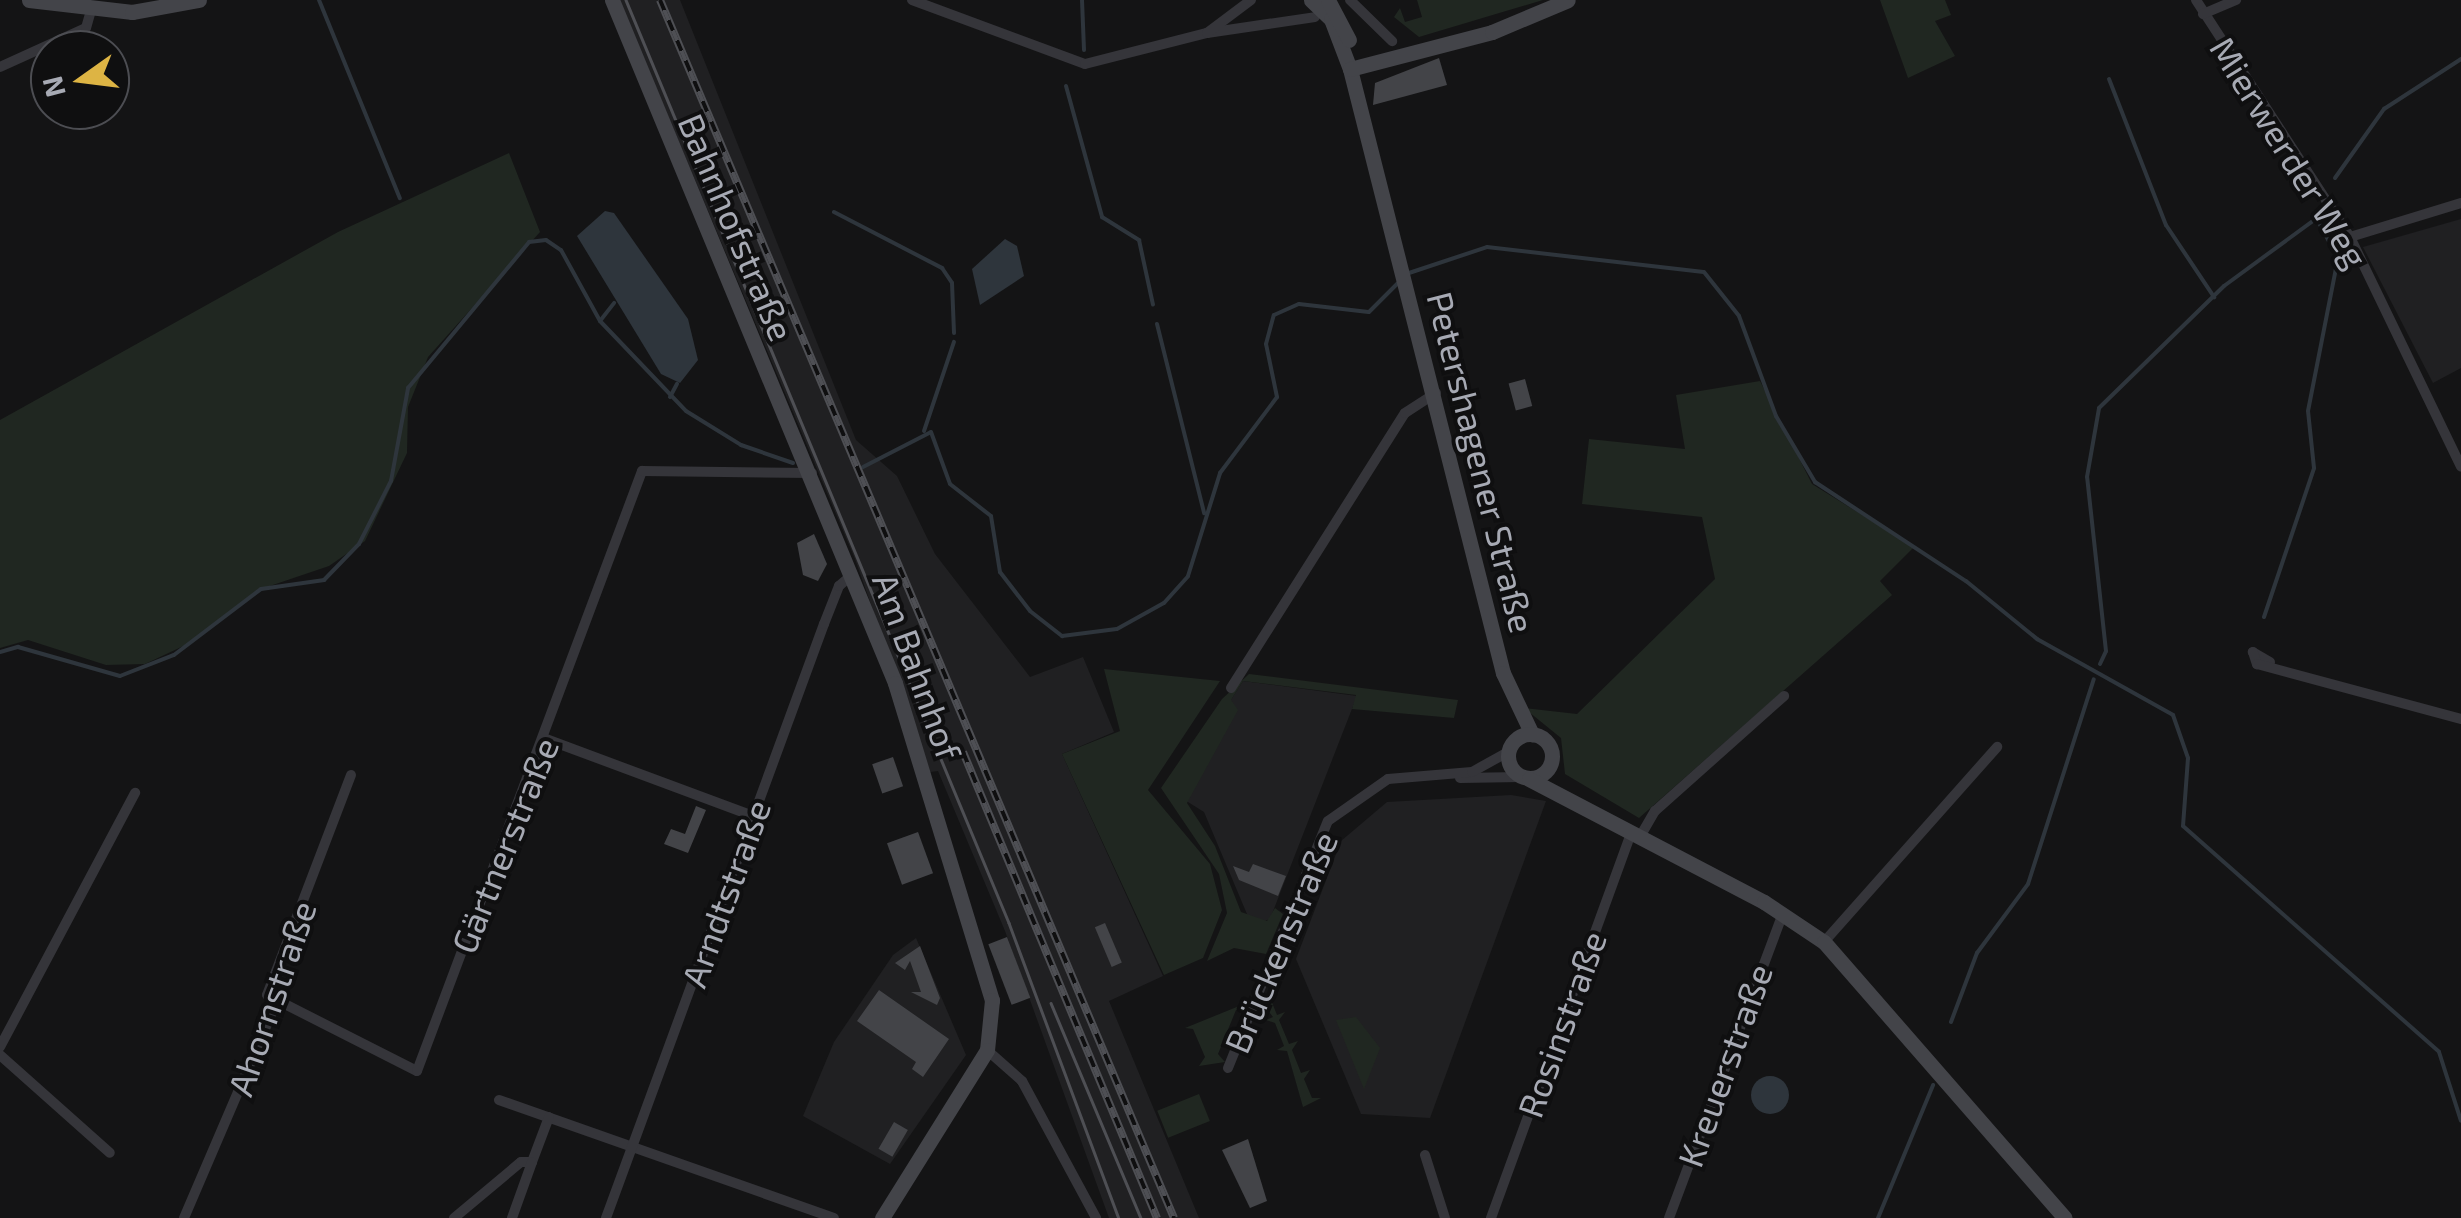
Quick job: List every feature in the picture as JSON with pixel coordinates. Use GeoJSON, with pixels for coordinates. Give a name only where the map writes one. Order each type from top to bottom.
{"type":"FeatureCollection","features":[{"type":"Feature","properties":{"kind":"street"},"geometry":{"type":"LineString","coordinates":[[29,0],[91,12],[199,0]]}},
{"type":"Feature","properties":{"kind":"street","name":"Bahnhofstraße"},"geometry":{"type":"LineString","coordinates":[[612,0],[750,342],[813,473]]}},
{"type":"Feature","properties":{"kind":"street"},"geometry":{"type":"LineString","coordinates":[[912,0],[1085,64],[1207,33],[1315,17]]}},
{"type":"Feature","properties":{"kind":"street"},"geometry":{"type":"LineString","coordinates":[[1207,33],[1251,0]]}},
{"type":"Feature","properties":{"kind":"street"},"geometry":{"type":"LineString","coordinates":[[1311,0],[1331,18],[1350,69]]}},
{"type":"Feature","properties":{"kind":"street"},"geometry":{"type":"LineString","coordinates":[[1328,0],[1346,27],[1350,69]]}},
{"type":"Feature","properties":{"kind":"street"},"geometry":{"type":"LineString","coordinates":[[1350,0],[1392,41]]}},
{"type":"Feature","properties":{"kind":"street"},"geometry":{"type":"LineString","coordinates":[[1350,69],[1492,32],[1568,0]]}},
{"type":"Feature","properties":{"kind":"street","name":"Mierwerder Weg"},"geometry":{"type":"LineString","coordinates":[[2196,0],[2350,237],[2461,467]]}},
{"type":"Feature","properties":{"kind":"street"},"geometry":{"type":"LineString","coordinates":[[2203,14],[2236,0]]}},
{"type":"Feature","properties":{"kind":"street"},"geometry":{"type":"LineString","coordinates":[[0,68],[86,28],[91,12]]}},
{"type":"Feature","properties":{"kind":"street","name":"Petershagener Straße"},"geometry":{"type":"LineString","coordinates":[[1350,69],[1436,393],[1503,672],[1509,749],[1525,778],[1783,913],[1824,942],[2065,1218]]}},
{"type":"Feature","properties":{"kind":"street"},"geometry":{"type":"LineString","coordinates":[[2350,237],[2461,203]]}},
{"type":"Feature","properties":{"kind":"street"},"geometry":{"type":"LineString","coordinates":[[1230,688],[1406,414],[1436,393]]}},
{"type":"Feature","properties":{"kind":"street","name":"Gärtnerstraße"},"geometry":{"type":"LineString","coordinates":[[276,1003],[416,1071],[546,739],[642,471],[813,473]]}},
{"type":"Feature","properties":{"kind":"street","name":"Am Bahnhof"},"geometry":{"type":"LineString","coordinates":[[813,473],[922,762],[992,1000],[987,1050]]}},
{"type":"Feature","properties":{"kind":"street","name":"Arndtstraße"},"geometry":{"type":"LineString","coordinates":[[606,1218],[838,586],[853,574]]}},
{"type":"Feature","properties":{"kind":"street"},"geometry":{"type":"LineString","coordinates":[[2270,662],[2461,719]]}},
{"type":"Feature","properties":{"kind":"street","name":"Petershagener Straße"},"geometry":{"type":"LineString","coordinates":[[1503,672],[1532,734],[1549,744],[1552,763],[1583,805]]}},
{"type":"Feature","properties":{"kind":"street","name":"Rosinstraße"},"geometry":{"type":"LineString","coordinates":[[1491,1218],[1636,833],[1784,696]]}},
{"type":"Feature","properties":{"kind":"street"},"geometry":{"type":"LineString","coordinates":[[1509,749],[1532,734]]}},
{"type":"Feature","properties":{"kind":"street"},"geometry":{"type":"LineString","coordinates":[[546,739],[753,816]]}},
{"type":"Feature","properties":{"kind":"street"},"geometry":{"type":"LineString","coordinates":[[1824,942],[1998,747]]}},
{"type":"Feature","properties":{"kind":"street","name":"Brückenstraße"},"geometry":{"type":"LineString","coordinates":[[1228,1068],[1328,821],[1388,779],[1488,766],[1509,749]]}},
{"type":"Feature","properties":{"kind":"street"},"geometry":{"type":"LineString","coordinates":[[1525,778],[1552,763]]}},
{"type":"Feature","properties":{"kind":"street","name":"Ahornstraße"},"geometry":{"type":"LineString","coordinates":[[184,1218],[276,1003],[268,988],[351,775]]}},
{"type":"Feature","properties":{"kind":"street","name":"Brückenstraße"},"geometry":{"type":"LineString","coordinates":[[1440,775],[1525,778]]}},
{"type":"Feature","properties":{"kind":"street"},"geometry":{"type":"LineString","coordinates":[[0,1047],[135,794]]}},
{"type":"Feature","properties":{"kind":"street","name":"Kreuerstraße"},"geometry":{"type":"LineString","coordinates":[[1669,1218],[1783,913]]}},
{"type":"Feature","properties":{"kind":"street"},"geometry":{"type":"LineString","coordinates":[[882,1218],[987,1050],[1022,1081],[1096,1218]]}},
{"type":"Feature","properties":{"kind":"street"},"geometry":{"type":"LineString","coordinates":[[0,1056],[110,1153]]}},
{"type":"Feature","properties":{"kind":"street"},"geometry":{"type":"LineString","coordinates":[[499,1100],[834,1218]]}},
{"type":"Feature","properties":{"kind":"street"},"geometry":{"type":"LineString","coordinates":[[512,1218],[549,1118]]}},
{"type":"Feature","properties":{"kind":"street"},"geometry":{"type":"LineString","coordinates":[[1425,1155],[1444,1218]]}},
{"type":"Feature","properties":{"kind":"street"},"geometry":{"type":"LineString","coordinates":[[454,1218],[521,1162],[532,1162]]}},
{"type":"Feature","properties":{"kind":"shaded area"},"geometry":{"type":"Polygon","coordinates":[[[619,0],[680,0],[856,440],[897,476],[935,554],[1030,677],[1083,657],[1114,732],[1062,754],[1163,976],[1109,1001],[1199,1218],[1109,1218],[1005,931],[938,771],[930,772],[855,559],[619,0]]]}},
{"type":"Feature","properties":{"kind":"shaded area"},"geometry":{"type":"Polygon","coordinates":[[[1417,0],[1543,0],[1419,37],[1394,17],[1400,8],[1405,22],[1422,17],[1417,0]]]}},
{"type":"Feature","properties":{"kind":"shaded area"},"geometry":{"type":"Polygon","coordinates":[[[1880,0],[1945,0],[1951,15],[1935,21],[1955,56],[1908,78],[1880,0]]]}},
{"type":"Feature","properties":{"kind":"shaded area"},"geometry":{"type":"Polygon","coordinates":[[[509,153],[540,232],[428,357],[408,407],[407,453],[365,541],[329,566],[261,589],[194,641],[145,664],[106,665],[28,640],[0,648],[0,420],[338,232],[509,153]]]}},
{"type":"Feature","properties":{"kind":"shaded area"},"geometry":{"type":"Polygon","coordinates":[[[605,211],[614,213],[688,319],[698,360],[680,383],[661,374],[577,236],[605,211]]]}},
{"type":"Feature","properties":{"kind":"shaded area"},"geometry":{"type":"Polygon","coordinates":[[[2461,219],[2461,368],[2433,383],[2363,247],[2461,219]]]}},
{"type":"Feature","properties":{"kind":"shaded area"},"geometry":{"type":"Polygon","coordinates":[[[1005,239],[1017,246],[1024,276],[980,305],[972,269],[1005,239]]]}},
{"type":"Feature","properties":{"kind":"shaded area"},"geometry":{"type":"Polygon","coordinates":[[[1760,381],[1812,484],[1914,547],[1880,581],[1892,595],[1639,818],[1565,774],[1561,738],[1524,708],[1577,714],[1715,579],[1702,517],[1582,504],[1589,439],[1685,449],[1676,395],[1760,381]]]}},
{"type":"Feature","properties":{"kind":"shaded area"},"geometry":{"type":"Polygon","coordinates":[[[1104,669],[1220,681],[1148,790],[1210,864],[1222,910],[1203,958],[1164,975],[1062,754],[1120,731],[1104,669]]]}},
{"type":"Feature","properties":{"kind":"shaded area"},"geometry":{"type":"Polygon","coordinates":[[[1249,674],[1458,700],[1454,718],[1352,709],[1356,695],[1243,681],[1231,700],[1238,710],[1187,803],[1215,846],[1241,912],[1267,921],[1275,908],[1283,914],[1266,954],[1234,948],[1207,961],[1227,913],[1219,874],[1161,788],[1222,699],[1249,674]]]}},
{"type":"Feature","properties":{"kind":"shaded area"},"geometry":{"type":"Polygon","coordinates":[[[1243,681],[1357,696],[1270,919],[1252,926],[1204,812],[1172,792],[1243,681]]]}},
{"type":"Feature","properties":{"kind":"shaded area"},"geometry":{"type":"Polygon","coordinates":[[[1511,795],[1546,801],[1430,1118],[1361,1114],[1296,959],[1341,841],[1387,802],[1511,795]]]}},
{"type":"Feature","properties":{"kind":"shaded area"},"geometry":{"type":"Polygon","coordinates":[[[916,938],[966,1055],[890,1164],[803,1116],[834,1042],[893,955],[916,938]]]}},
{"type":"Feature","properties":{"kind":"shaded area"},"geometry":{"type":"Polygon","coordinates":[[[1274,986],[1269,995],[1277,1015],[1285,1012],[1279,1020],[1289,1044],[1298,1041],[1292,1050],[1301,1073],[1310,1070],[1304,1079],[1312,1098],[1321,1098],[1303,1107],[1287,1051],[1277,1050],[1284,1046],[1275,1023],[1266,1020],[1273,1017],[1262,1003],[1274,986]]]}},
{"type":"Feature","properties":{"kind":"shaded area"},"geometry":{"type":"Polygon","coordinates":[[[1249,1002],[1245,1012],[1236,1010],[1218,1054],[1225,1062],[1199,1066],[1205,1057],[1193,1029],[1185,1028],[1249,1002]]]}},
{"type":"Feature","properties":{"kind":"shaded area"},"geometry":{"type":"Polygon","coordinates":[[[1356,1017],[1380,1048],[1364,1089],[1336,1020],[1356,1017]]]}},
{"type":"Feature","properties":{"kind":"shaded area"},"geometry":{"type":"Polygon","coordinates":[[[1770,1076],[1783,1082],[1789,1095],[1783,1108],[1770,1114],[1757,1108],[1751,1095],[1757,1082],[1770,1076]]]}},
{"type":"Feature","properties":{"kind":"shaded area"},"geometry":{"type":"Polygon","coordinates":[[[1199,1094],[1210,1121],[1168,1138],[1157,1111],[1199,1094]]]}},
{"type":"Feature","properties":{"kind":"building"},"geometry":{"type":"Polygon","coordinates":[[[1439,58],[1447,85],[1373,105],[1375,83],[1439,58]]]}},
{"type":"Feature","properties":{"kind":"building"},"geometry":{"type":"Polygon","coordinates":[[[1525,379],[1532,406],[1516,410],[1509,383],[1525,379]]]}},
{"type":"Feature","properties":{"kind":"building"},"geometry":{"type":"Polygon","coordinates":[[[814,534],[827,564],[818,581],[803,575],[797,543],[814,534]]]}},
{"type":"Feature","properties":{"kind":"building"},"geometry":{"type":"Polygon","coordinates":[[[893,757],[903,786],[882,793],[872,764],[893,757]]]}},
{"type":"Feature","properties":{"kind":"building"},"geometry":{"type":"Polygon","coordinates":[[[696,806],[706,810],[688,853],[664,844],[671,829],[685,834],[696,806]]]}},
{"type":"Feature","properties":{"kind":"building"},"geometry":{"type":"Polygon","coordinates":[[[918,832],[933,873],[902,885],[887,843],[918,832]]]}},
{"type":"Feature","properties":{"kind":"building"},"geometry":{"type":"Polygon","coordinates":[[[1253,864],[1286,876],[1278,896],[1239,880],[1233,866],[1249,872],[1253,864]]]}},
{"type":"Feature","properties":{"kind":"building"},"geometry":{"type":"Polygon","coordinates":[[[1105,923],[1122,963],[1112,967],[1095,927],[1105,923]]]}},
{"type":"Feature","properties":{"kind":"building"},"geometry":{"type":"Polygon","coordinates":[[[1007,937],[1030,998],[1012,1005],[988,944],[1007,937]]]}},
{"type":"Feature","properties":{"kind":"building"},"geometry":{"type":"Polygon","coordinates":[[[920,946],[940,998],[937,1005],[911,992],[921,992],[910,961],[905,970],[895,963],[920,946]]]}},
{"type":"Feature","properties":{"kind":"building"},"geometry":{"type":"Polygon","coordinates":[[[879,990],[949,1039],[923,1077],[912,1069],[916,1062],[857,1021],[879,990]]]}},
{"type":"Feature","properties":{"kind":"building"},"geometry":{"type":"Polygon","coordinates":[[[894,1122],[908,1130],[892,1157],[878,1149],[894,1122]]]}},
{"type":"Feature","properties":{"kind":"building"},"geometry":{"type":"Polygon","coordinates":[[[1248,1139],[1267,1201],[1250,1208],[1222,1150],[1248,1139]]]}},
{"type":"Feature","properties":{"kind":"waterway"},"geometry":{"type":"LineString","coordinates":[[319,0],[400,198]]}},
{"type":"Feature","properties":{"kind":"waterway"},"geometry":{"type":"LineString","coordinates":[[1082,0],[1084,50]]}},
{"type":"Feature","properties":{"kind":"waterway"},"geometry":{"type":"LineString","coordinates":[[2335,178],[2384,109],[2461,59]]}},
{"type":"Feature","properties":{"kind":"waterway"},"geometry":{"type":"LineString","coordinates":[[2109,79],[2166,225],[2214,297]]}},
{"type":"Feature","properties":{"kind":"waterway"},"geometry":{"type":"LineString","coordinates":[[1066,86],[1102,217],[1139,240],[1153,305]]}},
{"type":"Feature","properties":{"kind":"waterway"},"geometry":{"type":"LineString","coordinates":[[834,212],[942,268],[952,283],[954,333]]}},
{"type":"Feature","properties":{"kind":"waterway"},"geometry":{"type":"LineString","coordinates":[[2100,664],[2106,651],[2087,477],[2099,408],[2224,286],[2321,215]]}},
{"type":"Feature","properties":{"kind":"waterway"},"geometry":{"type":"LineString","coordinates":[[2264,617],[2314,468],[2308,411],[2338,258],[2318,221]]}},
{"type":"Feature","properties":{"kind":"waterway"},"geometry":{"type":"LineString","coordinates":[[0,652],[18,647],[120,676],[174,655],[261,589],[324,580],[359,544],[391,481],[408,388],[529,242],[546,240],[561,250],[600,321],[686,411],[741,445],[793,463]]}},
{"type":"Feature","properties":{"kind":"waterway"},"geometry":{"type":"LineString","coordinates":[[1409,273],[1487,247],[1704,272],[1739,316],[1776,416],[1815,482],[1966,581],[2037,639],[2173,715],[2188,758],[2183,826],[2439,1052],[2461,1121]]}},
{"type":"Feature","properties":{"kind":"waterway"},"geometry":{"type":"LineString","coordinates":[[863,467],[931,432],[950,484],[991,516],[1000,572],[1030,611],[1062,636],[1117,629],[1164,603],[1188,576],[1220,473],[1277,397],[1266,344],[1274,315],[1299,304],[1369,312],[1398,283]]}},
{"type":"Feature","properties":{"kind":"waterway"},"geometry":{"type":"LineString","coordinates":[[600,321],[614,303]]}},
{"type":"Feature","properties":{"kind":"waterway"},"geometry":{"type":"LineString","coordinates":[[1157,324],[1204,513]]}},
{"type":"Feature","properties":{"kind":"waterway"},"geometry":{"type":"LineString","coordinates":[[924,431],[954,342]]}},
{"type":"Feature","properties":{"kind":"waterway"},"geometry":{"type":"LineString","coordinates":[[670,397],[677,384]]}},
{"type":"Feature","properties":{"kind":"waterway"},"geometry":{"type":"LineString","coordinates":[[1951,1022],[1977,953],[2028,884],[2094,679]]}},
{"type":"Feature","properties":{"kind":"waterway"},"geometry":{"type":"LineString","coordinates":[[1878,1218],[1933,1085]]}},
{"type":"Feature","properties":{"kind":"tram line"},"geometry":{"type":"LineString","coordinates":[[626,0],[1009,923],[1119,1218]]}},
{"type":"Feature","properties":{"kind":"tram line"},"geometry":{"type":"LineString","coordinates":[[1051,1003],[1141,1218]]}},
{"type":"Feature","properties":{"kind":"railway"},"geometry":{"type":"LineString","coordinates":[[660,0],[1174,1218]]}},
{"type":"Feature","properties":{"kind":"railway"},"geometry":{"type":"LineString","coordinates":[[963,752],[1157,1218]]}}]}
